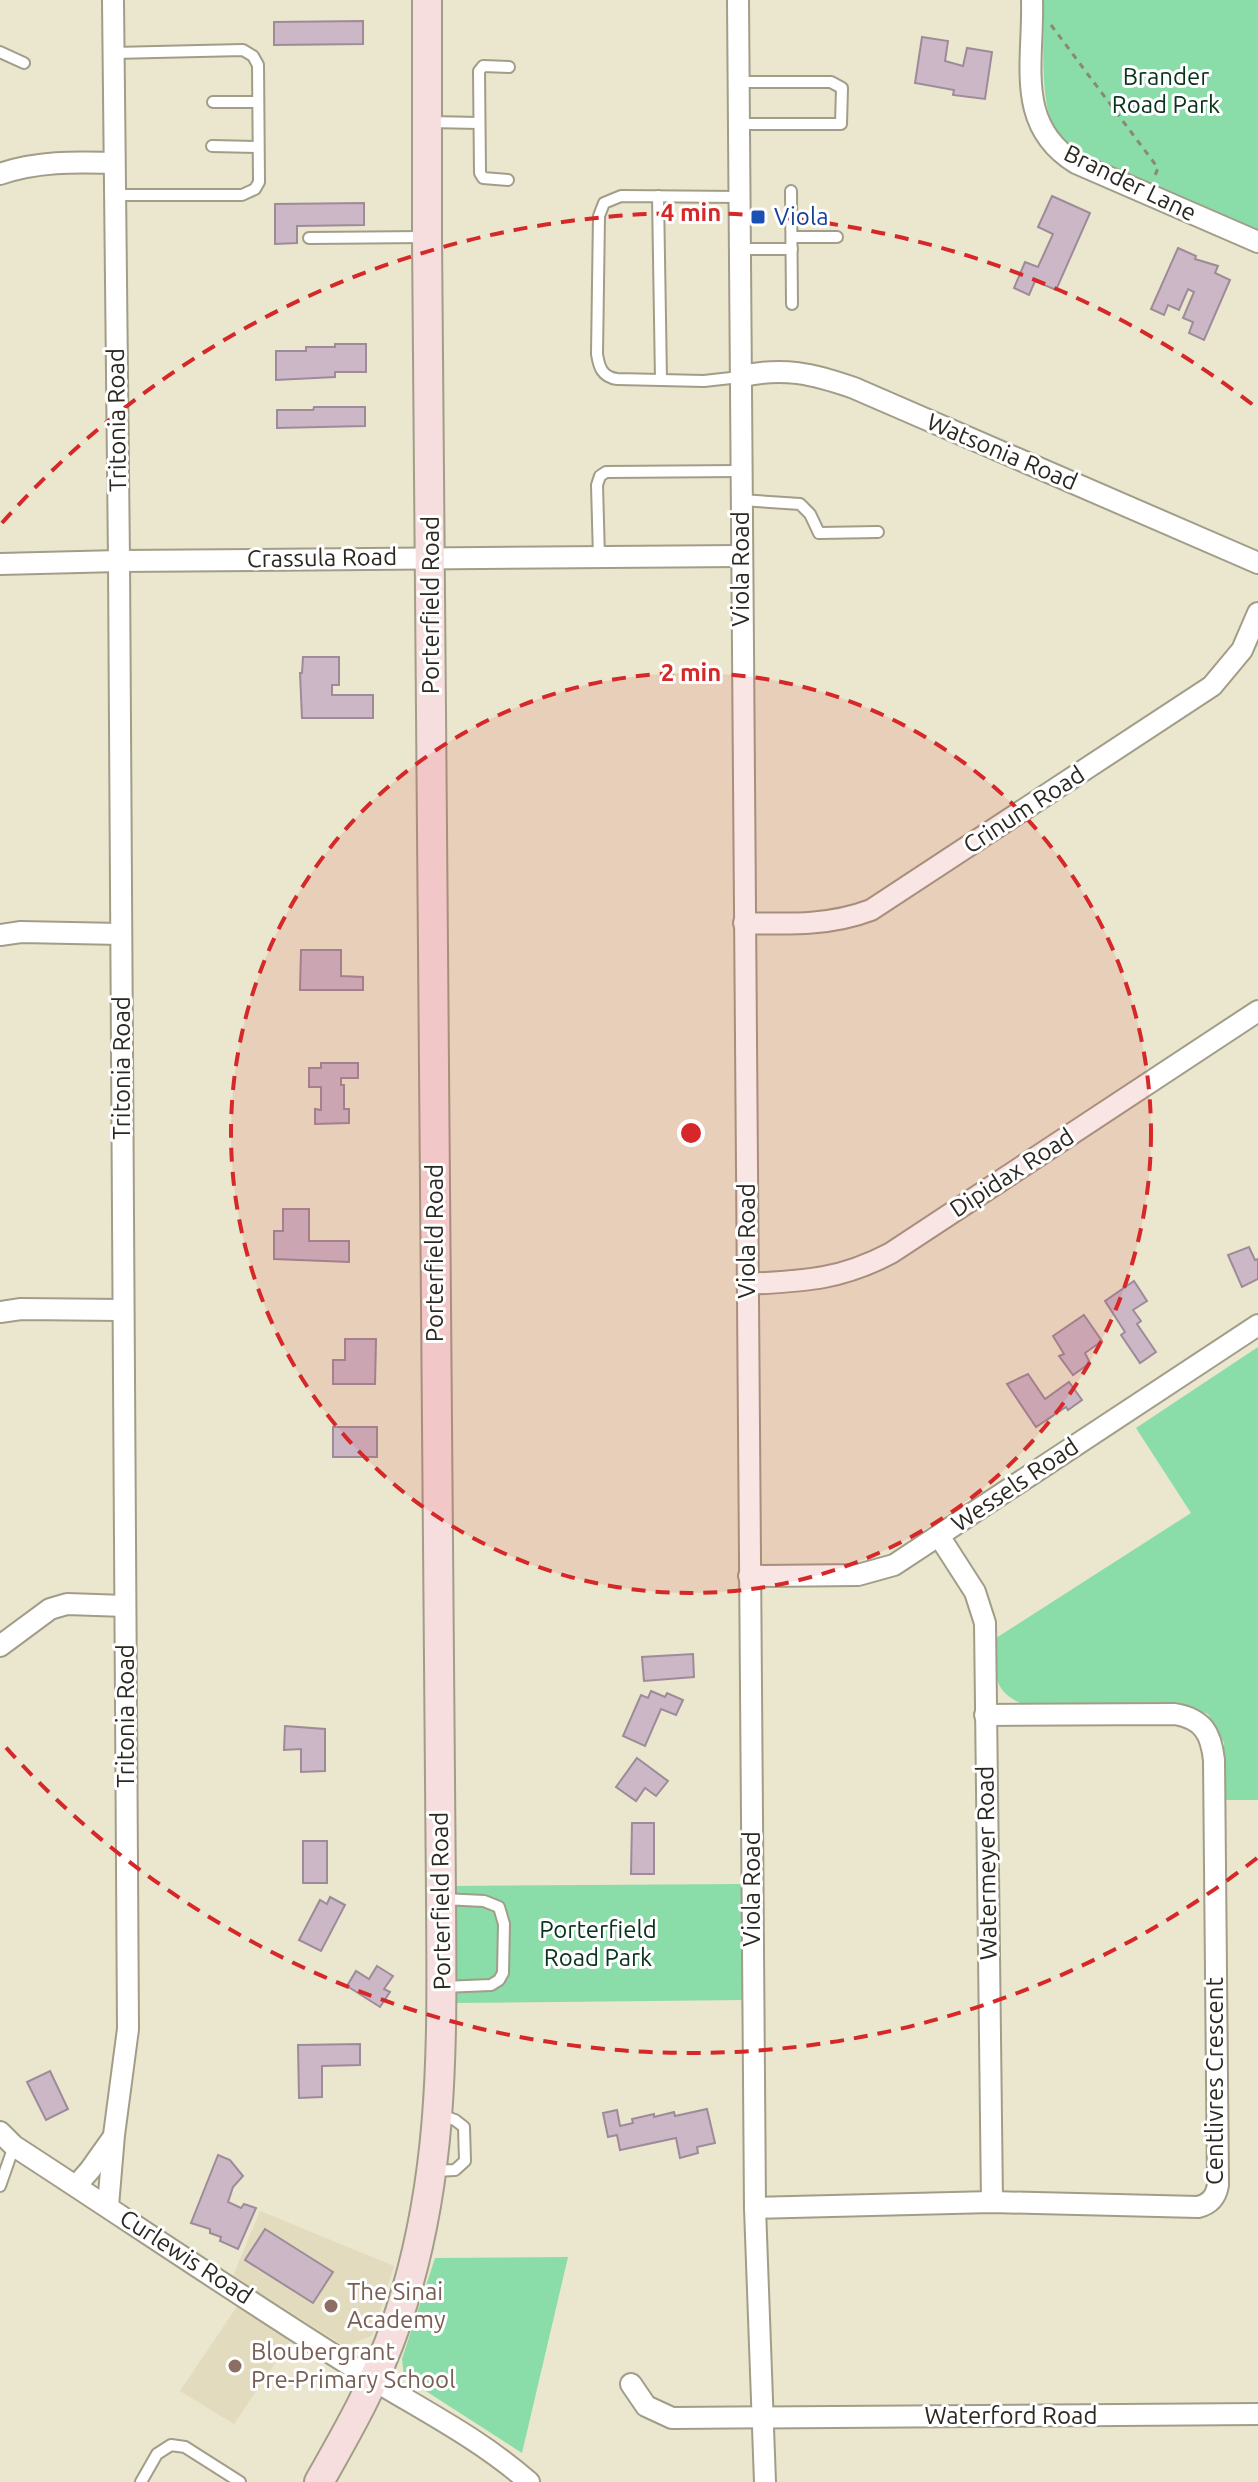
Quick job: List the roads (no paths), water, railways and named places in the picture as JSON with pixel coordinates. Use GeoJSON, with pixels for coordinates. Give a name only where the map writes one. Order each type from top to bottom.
{"type":"FeatureCollection","features":[{"type":"Feature","properties":{"kind":"street","name":"Tritonia Road"},"geometry":{"type":"LineString","coordinates":[[108,2206],[128,2029],[113,0]]}},
{"type":"Feature","properties":{"kind":"street","name":"Porterfield Road"},"geometry":{"type":"LineString","coordinates":[[319,2482],[374,2380],[397,2324],[423,2228],[434,2171],[439,2115],[442,1987],[427,0]]}},
{"type":"Feature","properties":{"kind":"street","name":"Viola Road"},"geometry":{"type":"LineString","coordinates":[[738,0],[755,2208],[765,2482]]}},
{"type":"Feature","properties":{"kind":"street","name":"Brander Lane"},"geometry":{"type":"LineString","coordinates":[[1032,0],[1031,94],[1038,124],[1045,137],[1076,163],[1258,242]]}},
{"type":"Feature","properties":{"kind":"street"},"geometry":{"type":"LineString","coordinates":[[0,174],[50,162],[114,163]]}},
{"type":"Feature","properties":{"kind":"street","name":"Watsonia Road"},"geometry":{"type":"LineString","coordinates":[[740,377],[766,371],[792,372],[854,388],[1258,563]]}},
{"type":"Feature","properties":{"kind":"street","name":"Crassula Road"},"geometry":{"type":"LineString","coordinates":[[0,564],[741,556]]}},
{"type":"Feature","properties":{"kind":"street","name":"Crinum Road"},"geometry":{"type":"LineString","coordinates":[[744,923],[819,923],[844,920],[871,910],[1212,686],[1242,650],[1258,613]]}},
{"type":"Feature","properties":{"kind":"street"},"geometry":{"type":"LineString","coordinates":[[0,935],[21,932],[121,934]]}},
{"type":"Feature","properties":{"kind":"street","name":"Dipidax Road"},"geometry":{"type":"LineString","coordinates":[[747,1284],[810,1281],[865,1266],[891,1253],[1258,1011]]}},
{"type":"Feature","properties":{"kind":"street"},"geometry":{"type":"LineString","coordinates":[[0,1312],[21,1309],[122,1310]]}},
{"type":"Feature","properties":{"kind":"street","name":"Wessels Road"},"geometry":{"type":"LineString","coordinates":[[749,1576],[858,1575],[894,1565],[1258,1325]]}},
{"type":"Feature","properties":{"kind":"street","name":"Watermeyer Road"},"geometry":{"type":"LineString","coordinates":[[939,1536],[975,1592],[983,1613],[986,1634],[992,2202]]}},
{"type":"Feature","properties":{"kind":"street"},"geometry":{"type":"LineString","coordinates":[[0,1646],[50,1609],[67,1604],[125,1606]]}},
{"type":"Feature","properties":{"kind":"street","name":"Centlivres Crescent"},"geometry":{"type":"LineString","coordinates":[[755,2208],[992,2202],[1198,2207],[1207,2205],[1215,2195],[1218,2185],[1214,1760],[1210,1735],[1190,1717],[1175,1714],[985,1715]]}},
{"type":"Feature","properties":{"kind":"street","name":"Tritonia Road"},"geometry":{"type":"LineString","coordinates":[[76,2186],[114,2135]]}},
{"type":"Feature","properties":{"kind":"street","name":"Curlewis Road"},"geometry":{"type":"LineString","coordinates":[[7,2139],[374,2380],[470,2437],[507,2462],[529,2482]]}},
{"type":"Feature","properties":{"kind":"street","name":"Waterford Road"},"geometry":{"type":"LineString","coordinates":[[631,2384],[646,2406],[672,2418],[1258,2414]]}},
{"type":"Feature","properties":{"kind":"lane"},"geometry":{"type":"LineString","coordinates":[[113,53],[243,50],[257,62],[258,102],[258,185],[252,191],[242,195],[115,195]]}},
{"type":"Feature","properties":{"kind":"lane"},"geometry":{"type":"LineString","coordinates":[[0,52],[24,63]]}},
{"type":"Feature","properties":{"kind":"lane"},"geometry":{"type":"LineString","coordinates":[[508,180],[483,178],[480,173],[479,71],[483,66],[509,67]]}},
{"type":"Feature","properties":{"kind":"lane"},"geometry":{"type":"LineString","coordinates":[[739,82],[831,82],[842,88],[841,124],[740,124]]}},
{"type":"Feature","properties":{"kind":"lane"},"geometry":{"type":"LineString","coordinates":[[213,102],[258,102]]}},
{"type":"Feature","properties":{"kind":"lane"},"geometry":{"type":"LineString","coordinates":[[428,122],[479,123]]}},
{"type":"Feature","properties":{"kind":"lane"},"geometry":{"type":"LineString","coordinates":[[212,146],[258,147]]}},
{"type":"Feature","properties":{"kind":"lane"},"geometry":{"type":"LineString","coordinates":[[791,191],[792,304]]}},
{"type":"Feature","properties":{"kind":"lane"},"geometry":{"type":"LineString","coordinates":[[740,197],[621,196],[608,200],[599,216],[597,354],[601,370],[610,378],[704,381],[740,377]]}},
{"type":"Feature","properties":{"kind":"lane"},"geometry":{"type":"LineString","coordinates":[[658,196],[661,380]]}},
{"type":"Feature","properties":{"kind":"lane"},"geometry":{"type":"LineString","coordinates":[[309,238],[427,237]]}},
{"type":"Feature","properties":{"kind":"lane"},"geometry":{"type":"LineString","coordinates":[[792,237],[837,237]]}},
{"type":"Feature","properties":{"kind":"lane"},"geometry":{"type":"LineString","coordinates":[[741,249],[792,249]]}},
{"type":"Feature","properties":{"kind":"lane"},"geometry":{"type":"LineString","coordinates":[[599,557],[597,485],[600,476],[606,472],[740,471]]}},
{"type":"Feature","properties":{"kind":"lane"},"geometry":{"type":"LineString","coordinates":[[741,500],[800,504],[810,514],[819,533],[878,532]]}},
{"type":"Feature","properties":{"kind":"lane"},"geometry":{"type":"LineString","coordinates":[[441,1899],[492,1903],[499,1907],[504,1924],[503,1973],[499,1980],[491,1985],[442,1987]]}},
{"type":"Feature","properties":{"kind":"lane"},"geometry":{"type":"LineString","coordinates":[[0,2186],[7,2139]]}},
{"type":"Feature","properties":{"kind":"lane"},"geometry":{"type":"LineString","coordinates":[[141,2482],[157,2454],[171,2445],[185,2447],[240,2482]]}},
{"type":"Feature","properties":{"kind":"place","name":"Viola"},"geometry":{"type":"Point","coordinates":[758,217]}},
{"type":"Feature","properties":{"kind":"place","name":"The Sinai Academy"},"geometry":{"type":"Point","coordinates":[331,2306]}},
{"type":"Feature","properties":{"kind":"place","name":"Bloubergrant Pre-Primary School"},"geometry":{"type":"Point","coordinates":[235,2366]}},
{"type":"Feature","properties":{"kind":"park label","name":"Brander Road Park"},"geometry":{"type":"Point","coordinates":[1166,91]}},
{"type":"Feature","properties":{"kind":"park label","name":"Porterfield Road Park"},"geometry":{"type":"Point","coordinates":[598,1944]}}]}
